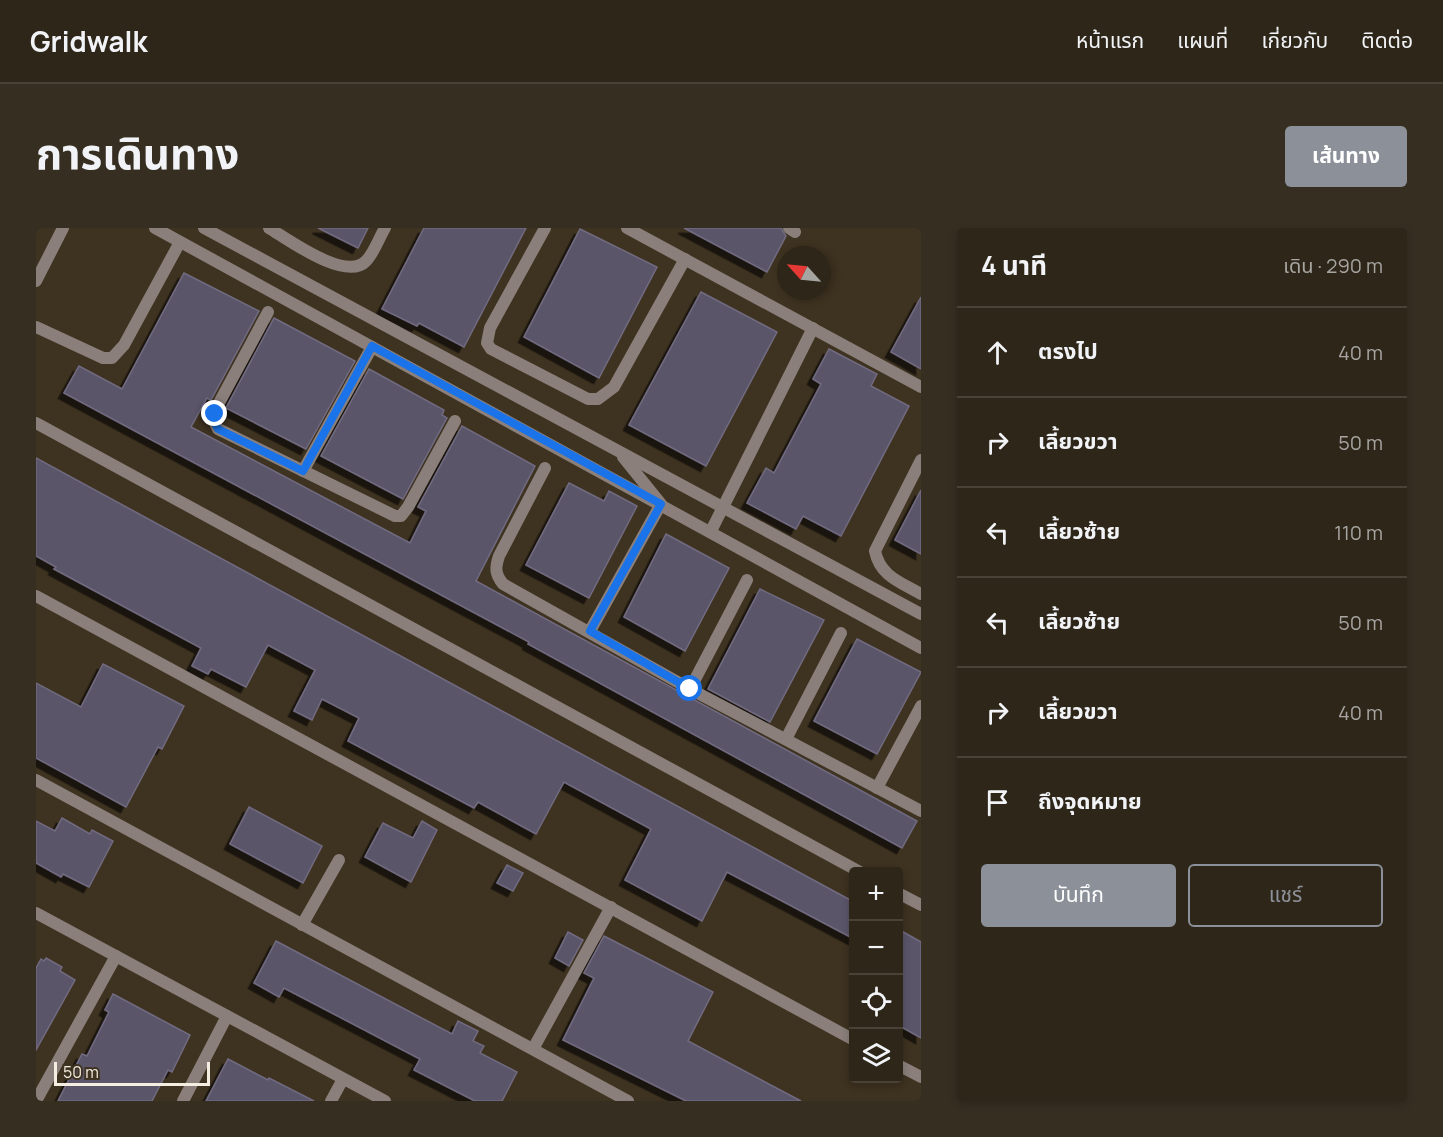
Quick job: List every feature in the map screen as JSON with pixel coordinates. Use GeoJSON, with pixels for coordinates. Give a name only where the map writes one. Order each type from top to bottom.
{"type":"FeatureCollection","features":[{"type":"Feature","properties":{"kind":"street"},"geometry":{"type":"LineString","coordinates":[[36,281],[63,228]]}},
{"type":"Feature","properties":{"kind":"street"},"geometry":{"type":"LineString","coordinates":[[155,228],[921,648]]}},
{"type":"Feature","properties":{"kind":"street"},"geometry":{"type":"LineString","coordinates":[[204,228],[921,614]]}},
{"type":"Feature","properties":{"kind":"street"},"geometry":{"type":"LineString","coordinates":[[269,228],[328,262],[357,268],[367,261],[385,228]]}},
{"type":"Feature","properties":{"kind":"street"},"geometry":{"type":"LineString","coordinates":[[545,228],[490,328],[487,343],[491,349],[588,399],[598,399],[614,387],[685,259]]}},
{"type":"Feature","properties":{"kind":"street"},"geometry":{"type":"LineString","coordinates":[[627,228],[921,387]]}},
{"type":"Feature","properties":{"kind":"street"},"geometry":{"type":"LineString","coordinates":[[36,327],[103,358],[112,358],[124,345],[180,242]]}},
{"type":"Feature","properties":{"kind":"street"},"geometry":{"type":"LineString","coordinates":[[268,312],[219,403],[214,421],[218,429],[395,516],[401,516],[455,421]]}},
{"type":"Feature","properties":{"kind":"street"},"geometry":{"type":"LineString","coordinates":[[711,531],[813,328]]}},
{"type":"Feature","properties":{"kind":"street"},"geometry":{"type":"LineString","coordinates":[[303,471],[372,346]]}},
{"type":"Feature","properties":{"kind":"street"},"geometry":{"type":"LineString","coordinates":[[36,423],[851,867]]}},
{"type":"Feature","properties":{"kind":"street"},"geometry":{"type":"LineString","coordinates":[[620,453],[661,504]]}},
{"type":"Feature","properties":{"kind":"street"},"geometry":{"type":"LineString","coordinates":[[921,460],[874,551],[877,564],[886,575],[921,594]]}},
{"type":"Feature","properties":{"kind":"street"},"geometry":{"type":"LineString","coordinates":[[545,468],[499,556],[495,568],[497,577],[503,584],[690,689],[921,811]]}},
{"type":"Feature","properties":{"kind":"street"},"geometry":{"type":"LineString","coordinates":[[590,631],[661,504]]}},
{"type":"Feature","properties":{"kind":"street"},"geometry":{"type":"LineString","coordinates":[[690,689],[747,580]]}},
{"type":"Feature","properties":{"kind":"street"},"geometry":{"type":"LineString","coordinates":[[36,596],[452,824],[611,907],[849,1037]]}},
{"type":"Feature","properties":{"kind":"street"},"geometry":{"type":"LineString","coordinates":[[786,739],[841,633]]}},
{"type":"Feature","properties":{"kind":"street"},"geometry":{"type":"LineString","coordinates":[[877,788],[921,706]]}},
{"type":"Feature","properties":{"kind":"street"},"geometry":{"type":"LineString","coordinates":[[36,780],[628,1101]]}},
{"type":"Feature","properties":{"kind":"street"},"geometry":{"type":"LineString","coordinates":[[302,925],[339,860]]}},
{"type":"Feature","properties":{"kind":"street"},"geometry":{"type":"LineString","coordinates":[[903,895],[921,905]]}},
{"type":"Feature","properties":{"kind":"street"},"geometry":{"type":"LineString","coordinates":[[533,1049],[611,907]]}},
{"type":"Feature","properties":{"kind":"street"},"geometry":{"type":"LineString","coordinates":[[36,913],[385,1101]]}},
{"type":"Feature","properties":{"kind":"street"},"geometry":{"type":"LineString","coordinates":[[36,1101],[116,956]]}},
{"type":"Feature","properties":{"kind":"street"},"geometry":{"type":"LineString","coordinates":[[183,1101],[227,1016]]}},
{"type":"Feature","properties":{"kind":"street"},"geometry":{"type":"LineString","coordinates":[[903,1068],[921,1077]]}},
{"type":"Feature","properties":{"kind":"street"},"geometry":{"type":"LineString","coordinates":[[331,1101],[343,1079]]}},
{"type":"Feature","properties":{"kind":"building"},"geometry":{"type":"Polygon","coordinates":[[[318,228],[368,228],[358,248],[318,228]]]}},
{"type":"Feature","properties":{"kind":"building"},"geometry":{"type":"Polygon","coordinates":[[[424,228],[526,228],[464,347],[419,323],[417,326],[382,309],[424,228]]]}},
{"type":"Feature","properties":{"kind":"building"},"geometry":{"type":"Polygon","coordinates":[[[684,228],[781,228],[786,236],[781,246],[777,246],[777,253],[767,272],[684,228]]]}},
{"type":"Feature","properties":{"kind":"building"},"geometry":{"type":"Polygon","coordinates":[[[580,229],[657,267],[599,378],[524,337],[580,229]]]}},
{"type":"Feature","properties":{"kind":"building"},"geometry":{"type":"Polygon","coordinates":[[[184,273],[259,311],[211,400],[207,398],[191,427],[410,543],[426,511],[418,507],[462,426],[535,466],[476,581],[917,821],[902,848],[528,644],[529,642],[64,393],[79,366],[122,389],[184,273]]]}},
{"type":"Feature","properties":{"kind":"building"},"geometry":{"type":"Polygon","coordinates":[[[701,292],[777,332],[706,466],[629,425],[701,292]]]}},
{"type":"Feature","properties":{"kind":"building"},"geometry":{"type":"Polygon","coordinates":[[[921,297],[921,369],[891,352],[921,297]]]}},
{"type":"Feature","properties":{"kind":"building"},"geometry":{"type":"Polygon","coordinates":[[[274,318],[355,361],[306,449],[226,408],[274,318]]]}},
{"type":"Feature","properties":{"kind":"building"},"geometry":{"type":"Polygon","coordinates":[[[829,349],[877,374],[871,386],[909,406],[841,536],[803,516],[796,529],[747,503],[766,468],[774,473],[821,384],[813,379],[829,349]]]}},
{"type":"Feature","properties":{"kind":"building"},"geometry":{"type":"Polygon","coordinates":[[[369,369],[444,410],[442,415],[447,418],[403,499],[321,456],[369,369]]]}},
{"type":"Feature","properties":{"kind":"building"},"geometry":{"type":"Polygon","coordinates":[[[36,458],[849,899],[849,936],[727,872],[702,921],[625,880],[651,829],[564,782],[536,834],[478,802],[474,808],[348,741],[359,718],[322,699],[312,720],[294,711],[315,670],[268,645],[246,687],[211,669],[208,674],[192,666],[201,648],[54,569],[56,567],[36,556],[36,458]]]}},
{"type":"Feature","properties":{"kind":"building"},"geometry":{"type":"Polygon","coordinates":[[[569,483],[604,501],[609,491],[637,506],[589,598],[526,565],[569,483]]]}},
{"type":"Feature","properties":{"kind":"building"},"geometry":{"type":"Polygon","coordinates":[[[921,490],[921,554],[895,540],[921,490]]]}},
{"type":"Feature","properties":{"kind":"building"},"geometry":{"type":"Polygon","coordinates":[[[666,534],[729,568],[685,651],[624,617],[666,534]]]}},
{"type":"Feature","properties":{"kind":"building"},"geometry":{"type":"Polygon","coordinates":[[[760,589],[824,620],[770,722],[708,689],[760,589]]]}},
{"type":"Feature","properties":{"kind":"building"},"geometry":{"type":"Polygon","coordinates":[[[857,639],[921,672],[877,754],[814,721],[857,639]]]}},
{"type":"Feature","properties":{"kind":"building"},"geometry":{"type":"Polygon","coordinates":[[[103,664],[184,706],[162,749],[158,747],[126,807],[36,758],[36,683],[81,707],[103,664]]]}},
{"type":"Feature","properties":{"kind":"building"},"geometry":{"type":"Polygon","coordinates":[[[249,807],[322,846],[303,883],[230,844],[249,807]]]}},
{"type":"Feature","properties":{"kind":"building"},"geometry":{"type":"Polygon","coordinates":[[[62,818],[90,834],[92,830],[113,841],[89,887],[63,874],[61,877],[36,863],[36,821],[55,831],[62,818]]]}},
{"type":"Feature","properties":{"kind":"building"},"geometry":{"type":"Polygon","coordinates":[[[422,821],[437,830],[411,882],[365,857],[383,823],[413,838],[422,821]]]}},
{"type":"Feature","properties":{"kind":"building"},"geometry":{"type":"Polygon","coordinates":[[[507,865],[523,873],[513,891],[497,883],[507,865]]]}},
{"type":"Feature","properties":{"kind":"building"},"geometry":{"type":"Polygon","coordinates":[[[568,932],[583,940],[569,966],[555,958],[568,932]]]}},
{"type":"Feature","properties":{"kind":"building"},"geometry":{"type":"Polygon","coordinates":[[[903,932],[921,942],[921,1038],[903,1028],[903,932]]]}},
{"type":"Feature","properties":{"kind":"building"},"geometry":{"type":"Polygon","coordinates":[[[604,936],[713,992],[688,1041],[801,1101],[686,1101],[563,1040],[594,978],[584,973],[604,936]]]}},
{"type":"Feature","properties":{"kind":"building"},"geometry":{"type":"Polygon","coordinates":[[[276,941],[452,1034],[458,1021],[478,1031],[473,1041],[484,1046],[480,1053],[517,1072],[502,1101],[475,1101],[414,1070],[420,1059],[284,988],[279,997],[254,983],[276,941]]]}},
{"type":"Feature","properties":{"kind":"building"},"geometry":{"type":"Polygon","coordinates":[[[46,958],[62,967],[60,971],[75,980],[36,1050],[36,968],[41,959],[44,961],[46,958]]]}},
{"type":"Feature","properties":{"kind":"building"},"geometry":{"type":"Polygon","coordinates":[[[113,994],[190,1035],[172,1072],[168,1070],[152,1101],[58,1101],[82,1054],[87,1056],[109,1012],[105,1010],[113,994]]]}},
{"type":"Feature","properties":{"kind":"building"},"geometry":{"type":"Polygon","coordinates":[[[228,1059],[268,1080],[269,1078],[314,1101],[206,1101],[228,1059]]]}},
{"type":"Feature","properties":{"kind":"route"},"geometry":{"type":"LineString","coordinates":[[215,414],[214,421],[218,429],[303,471],[372,346],[661,504],[590,631],[690,689]]}}]}
